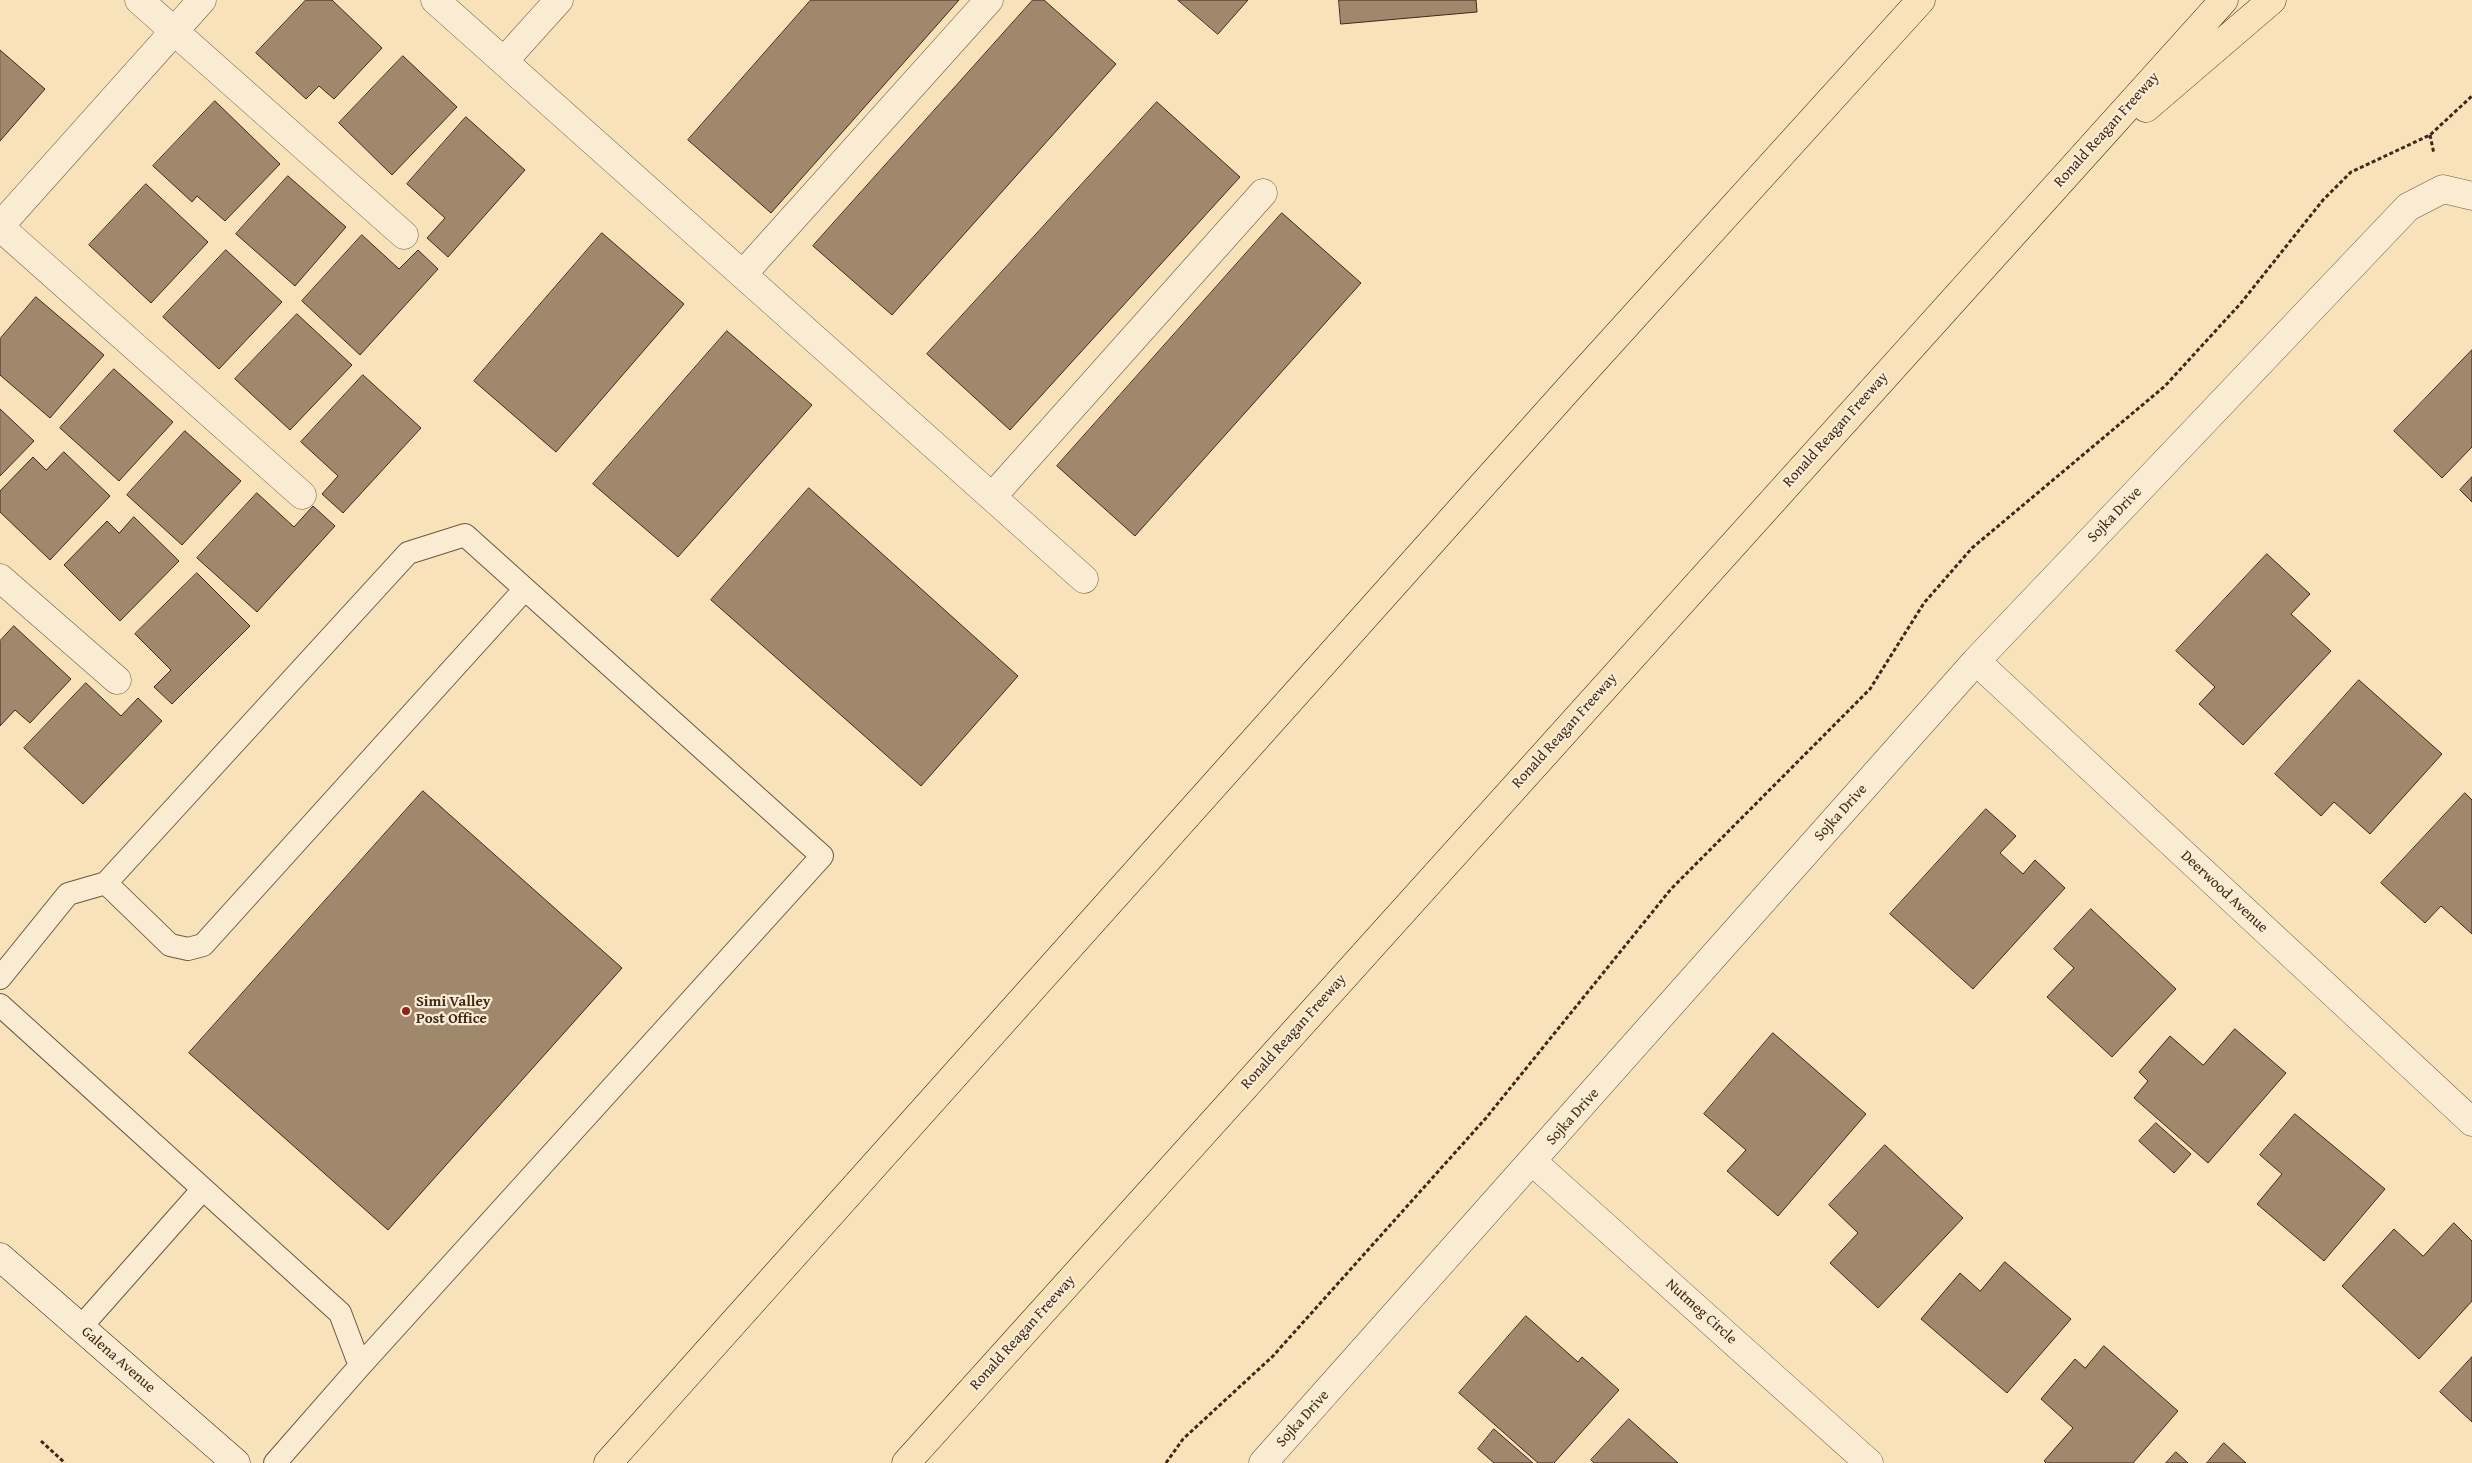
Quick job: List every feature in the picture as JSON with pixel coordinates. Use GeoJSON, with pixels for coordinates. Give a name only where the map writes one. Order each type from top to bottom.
{"type":"FeatureCollection","features":[{"type":"Feature","properties":{"kind":"highway"},"geometry":{"type":"LineString","coordinates":[[608,1463],[1559,400],[1921,0]]}},
{"type":"Feature","properties":{"kind":"highway","name":"Ronald Reagan Freeway"},"geometry":{"type":"LineString","coordinates":[[906,1463],[2224,0]]}},
{"type":"Feature","properties":{"kind":"highway"},"geometry":{"type":"LineString","coordinates":[[2059,182],[2272,0]]}},
{"type":"Feature","properties":{"kind":"street"},"geometry":{"type":"LineString","coordinates":[[139,0],[404,235]]}},
{"type":"Feature","properties":{"kind":"street"},"geometry":{"type":"LineString","coordinates":[[202,0],[2,220],[302,495]]}},
{"type":"Feature","properties":{"kind":"street"},"geometry":{"type":"LineString","coordinates":[[435,0],[1084,578]]}},
{"type":"Feature","properties":{"kind":"street"},"geometry":{"type":"LineString","coordinates":[[504,61],[559,0]]}},
{"type":"Feature","properties":{"kind":"street"},"geometry":{"type":"LineString","coordinates":[[743,274],[989,0]]}},
{"type":"Feature","properties":{"kind":"street","name":"Sojka Drive"},"geometry":{"type":"LineString","coordinates":[[1264,1463],[1976,661],[2408,207],[2443,189],[2472,196]]}},
{"type":"Feature","properties":{"kind":"street"},"geometry":{"type":"LineString","coordinates":[[992,497],[1263,193]]}},
{"type":"Feature","properties":{"kind":"street"},"geometry":{"type":"LineString","coordinates":[[0,578],[117,680]]}},
{"type":"Feature","properties":{"kind":"street","name":"Deerwood Avenue"},"geometry":{"type":"LineString","coordinates":[[1976,661],[2472,1122]]}},
{"type":"Feature","properties":{"kind":"street","name":"Nutmeg Circle"},"geometry":{"type":"LineString","coordinates":[[1533,1162],[1869,1463]]}},
{"type":"Feature","properties":{"kind":"street","name":"Galena Avenue"},"geometry":{"type":"LineString","coordinates":[[0,1258],[236,1463]]}},
{"type":"Feature","properties":{"kind":"lane"},"geometry":{"type":"LineString","coordinates":[[0,978],[68,894],[106,883],[408,553],[465,535],[822,856],[360,1366],[275,1463]]}},
{"type":"Feature","properties":{"kind":"lane"},"geometry":{"type":"LineString","coordinates":[[106,883],[170,945],[188,949],[203,945],[525,589]]}},
{"type":"Feature","properties":{"kind":"lane"},"geometry":{"type":"LineString","coordinates":[[0,1005],[340,1313],[360,1366]]}},
{"type":"Feature","properties":{"kind":"lane"},"geometry":{"type":"LineString","coordinates":[[80,1328],[203,1189]]}},
{"type":"Feature","properties":{"kind":"path"},"geometry":{"type":"LineString","coordinates":[[1166,1463],[1183,1439],[1273,1356],[1486,1118],[1671,889],[1870,689],[1924,603],[1972,548],[2165,386],[2241,303],[2322,200],[2351,172],[2430,135],[2472,96]]}},
{"type":"Feature","properties":{"kind":"path"},"geometry":{"type":"LineString","coordinates":[[41,1440],[65,1463]]}},
{"type":"Feature","properties":{"kind":"building"},"geometry":{"type":"Polygon","coordinates":[[[306,0],[332,0],[382,48],[334,99],[319,86],[306,99],[256,53],[306,0]]]}},
{"type":"Feature","properties":{"kind":"building"},"geometry":{"type":"Polygon","coordinates":[[[811,0],[959,0],[771,213],[688,140],[811,0]]]}},
{"type":"Feature","properties":{"kind":"building"},"geometry":{"type":"Polygon","coordinates":[[[1033,0],[1044,0],[1116,64],[892,315],[813,246],[1033,0]]]}},
{"type":"Feature","properties":{"kind":"building"},"geometry":{"type":"Polygon","coordinates":[[[1178,0],[1248,0],[1218,34],[1178,0]]]}},
{"type":"Feature","properties":{"kind":"building"},"geometry":{"type":"Polygon","coordinates":[[[1339,0],[1476,0],[1477,12],[1341,24],[1339,0]]]}},
{"type":"Feature","properties":{"kind":"building"},"geometry":{"type":"Polygon","coordinates":[[[0,50],[45,89],[0,141],[0,50]]]}},
{"type":"Feature","properties":{"kind":"building"},"geometry":{"type":"Polygon","coordinates":[[[403,56],[457,107],[392,175],[339,123],[403,56]]]}},
{"type":"Feature","properties":{"kind":"building"},"geometry":{"type":"Polygon","coordinates":[[[215,101],[280,164],[225,221],[197,196],[192,202],[153,166],[215,101]]]}},
{"type":"Feature","properties":{"kind":"building"},"geometry":{"type":"Polygon","coordinates":[[[1157,102],[1240,177],[1010,430],[927,354],[1157,102]]]}},
{"type":"Feature","properties":{"kind":"building"},"geometry":{"type":"Polygon","coordinates":[[[466,117],[525,170],[448,257],[427,238],[445,218],[407,184],[466,117]]]}},
{"type":"Feature","properties":{"kind":"building"},"geometry":{"type":"Polygon","coordinates":[[[288,176],[346,227],[295,286],[236,234],[288,176]]]}},
{"type":"Feature","properties":{"kind":"building"},"geometry":{"type":"Polygon","coordinates":[[[146,184],[208,242],[151,303],[89,245],[146,184]]]}},
{"type":"Feature","properties":{"kind":"building"},"geometry":{"type":"Polygon","coordinates":[[[1282,213],[1361,283],[1135,536],[1057,466],[1282,213]]]}},
{"type":"Feature","properties":{"kind":"building"},"geometry":{"type":"Polygon","coordinates":[[[602,233],[684,304],[556,452],[474,381],[602,233]]]}},
{"type":"Feature","properties":{"kind":"building"},"geometry":{"type":"Polygon","coordinates":[[[362,235],[399,269],[418,250],[438,269],[360,355],[302,301],[362,235]]]}},
{"type":"Feature","properties":{"kind":"building"},"geometry":{"type":"Polygon","coordinates":[[[226,250],[282,302],[219,369],[163,317],[226,250]]]}},
{"type":"Feature","properties":{"kind":"building"},"geometry":{"type":"Polygon","coordinates":[[[36,297],[104,355],[50,418],[0,375],[0,339],[36,297]]]}},
{"type":"Feature","properties":{"kind":"building"},"geometry":{"type":"Polygon","coordinates":[[[297,314],[352,365],[290,430],[235,379],[297,314]]]}},
{"type":"Feature","properties":{"kind":"building"},"geometry":{"type":"Polygon","coordinates":[[[727,331],[812,405],[678,557],[593,484],[727,331]]]}},
{"type":"Feature","properties":{"kind":"building"},"geometry":{"type":"Polygon","coordinates":[[[2472,350],[2472,447],[2442,478],[2394,431],[2472,350]]]}},
{"type":"Feature","properties":{"kind":"building"},"geometry":{"type":"Polygon","coordinates":[[[114,369],[173,422],[119,481],[60,428],[114,369]]]}},
{"type":"Feature","properties":{"kind":"building"},"geometry":{"type":"Polygon","coordinates":[[[363,375],[421,428],[343,513],[322,494],[338,476],[301,442],[363,375]]]}},
{"type":"Feature","properties":{"kind":"building"},"geometry":{"type":"Polygon","coordinates":[[[0,409],[34,441],[0,476],[0,409]]]}},
{"type":"Feature","properties":{"kind":"building"},"geometry":{"type":"Polygon","coordinates":[[[185,431],[241,481],[182,545],[127,495],[185,431]]]}},
{"type":"Feature","properties":{"kind":"building"},"geometry":{"type":"Polygon","coordinates":[[[64,452],[110,496],[50,560],[0,512],[0,491],[33,457],[46,470],[64,452]]]}},
{"type":"Feature","properties":{"kind":"building"},"geometry":{"type":"Polygon","coordinates":[[[2472,477],[2472,502],[2460,490],[2472,477]]]}},
{"type":"Feature","properties":{"kind":"building"},"geometry":{"type":"Polygon","coordinates":[[[809,488],[1018,676],[921,786],[711,600],[809,488]]]}},
{"type":"Feature","properties":{"kind":"building"},"geometry":{"type":"Polygon","coordinates":[[[257,493],[294,527],[313,506],[335,526],[257,612],[197,558],[257,493]]]}},
{"type":"Feature","properties":{"kind":"building"},"geometry":{"type":"Polygon","coordinates":[[[134,517],[179,561],[120,621],[64,565],[107,521],[119,533],[134,517]]]}},
{"type":"Feature","properties":{"kind":"building"},"geometry":{"type":"Polygon","coordinates":[[[2267,554],[2310,594],[2291,614],[2331,651],[2243,745],[2199,704],[2215,687],[2176,651],[2267,554]]]}},
{"type":"Feature","properties":{"kind":"building"},"geometry":{"type":"Polygon","coordinates":[[[197,573],[250,626],[172,704],[154,687],[171,670],[135,634],[197,573]]]}},
{"type":"Feature","properties":{"kind":"building"},"geometry":{"type":"Polygon","coordinates":[[[14,626],[71,679],[30,723],[15,710],[0,726],[0,641],[14,626]]]}},
{"type":"Feature","properties":{"kind":"building"},"geometry":{"type":"Polygon","coordinates":[[[2359,680],[2442,754],[2370,834],[2334,802],[2321,816],[2275,774],[2359,680]]]}},
{"type":"Feature","properties":{"kind":"building"},"geometry":{"type":"Polygon","coordinates":[[[86,683],[121,716],[138,698],[162,721],[83,804],[24,748],[86,683]]]}},
{"type":"Feature","properties":{"kind":"building","name":"Simi Valley Post Office"},"geometry":{"type":"Polygon","coordinates":[[[423,791],[622,968],[388,1230],[189,1053],[423,791]]]}},
{"type":"Feature","properties":{"kind":"building"},"geometry":{"type":"Polygon","coordinates":[[[2465,793],[2472,800],[2472,934],[2441,906],[2425,923],[2381,883],[2465,793]]]}},
{"type":"Feature","properties":{"kind":"building"},"geometry":{"type":"Polygon","coordinates":[[[1986,809],[2016,836],[2000,853],[2023,874],[2035,860],[2065,888],[1973,989],[1890,914],[1986,809]]]}},
{"type":"Feature","properties":{"kind":"building"},"geometry":{"type":"Polygon","coordinates":[[[2091,909],[2176,989],[2112,1057],[2047,997],[2074,968],[2054,949],[2091,909]]]}},
{"type":"Feature","properties":{"kind":"building"},"geometry":{"type":"Polygon","coordinates":[[[2235,1029],[2286,1073],[2208,1163],[2134,1098],[2148,1081],[2139,1072],[2170,1036],[2203,1065],[2235,1029]]]}},
{"type":"Feature","properties":{"kind":"building"},"geometry":{"type":"Polygon","coordinates":[[[1773,1033],[1866,1114],[1778,1216],[1727,1171],[1746,1150],[1704,1114],[1773,1033]]]}},
{"type":"Feature","properties":{"kind":"building"},"geometry":{"type":"Polygon","coordinates":[[[2295,1114],[2385,1189],[2324,1261],[2257,1204],[2282,1174],[2260,1155],[2295,1114]]]}},
{"type":"Feature","properties":{"kind":"building"},"geometry":{"type":"Polygon","coordinates":[[[2156,1123],[2191,1154],[2174,1173],[2139,1141],[2156,1123]]]}},
{"type":"Feature","properties":{"kind":"building"},"geometry":{"type":"Polygon","coordinates":[[[1885,1145],[1963,1218],[1878,1308],[1830,1263],[1858,1233],[1829,1205],[1885,1145]]]}},
{"type":"Feature","properties":{"kind":"building"},"geometry":{"type":"Polygon","coordinates":[[[2454,1223],[2472,1241],[2472,1301],[2419,1359],[2342,1286],[2394,1229],[2423,1256],[2454,1223]]]}},
{"type":"Feature","properties":{"kind":"building"},"geometry":{"type":"Polygon","coordinates":[[[2005,1262],[2071,1319],[2007,1393],[1921,1319],[1960,1273],[1980,1291],[2005,1262]]]}},
{"type":"Feature","properties":{"kind":"building"},"geometry":{"type":"Polygon","coordinates":[[[1526,1316],[1578,1362],[1582,1357],[1619,1390],[1554,1463],[1538,1463],[1459,1393],[1526,1316]]]}},
{"type":"Feature","properties":{"kind":"building"},"geometry":{"type":"Polygon","coordinates":[[[2104,1346],[2178,1411],[2133,1463],[2046,1463],[2044,1461],[2073,1428],[2041,1399],[2075,1359],[2085,1368],[2104,1346]]]}},
{"type":"Feature","properties":{"kind":"building"},"geometry":{"type":"Polygon","coordinates":[[[2472,1357],[2472,1422],[2440,1392],[2472,1357]]]}},
{"type":"Feature","properties":{"kind":"building"},"geometry":{"type":"Polygon","coordinates":[[[1629,1419],[1678,1463],[1594,1463],[1591,1460],[1629,1419]]]}},
{"type":"Feature","properties":{"kind":"building"},"geometry":{"type":"Polygon","coordinates":[[[1494,1429],[1533,1463],[1494,1463],[1478,1449],[1494,1429]]]}},
{"type":"Feature","properties":{"kind":"building"},"geometry":{"type":"Polygon","coordinates":[[[2224,1443],[2246,1463],[2207,1463],[2224,1443]]]}},
{"type":"Feature","properties":{"kind":"building"},"geometry":{"type":"Polygon","coordinates":[[[2176,1452],[2188,1463],[2166,1463],[2176,1452]]]}},
{"type":"Feature","properties":{"kind":"place","name":"Simi Valley Post Office"},"geometry":{"type":"Point","coordinates":[406,1011]}}]}
